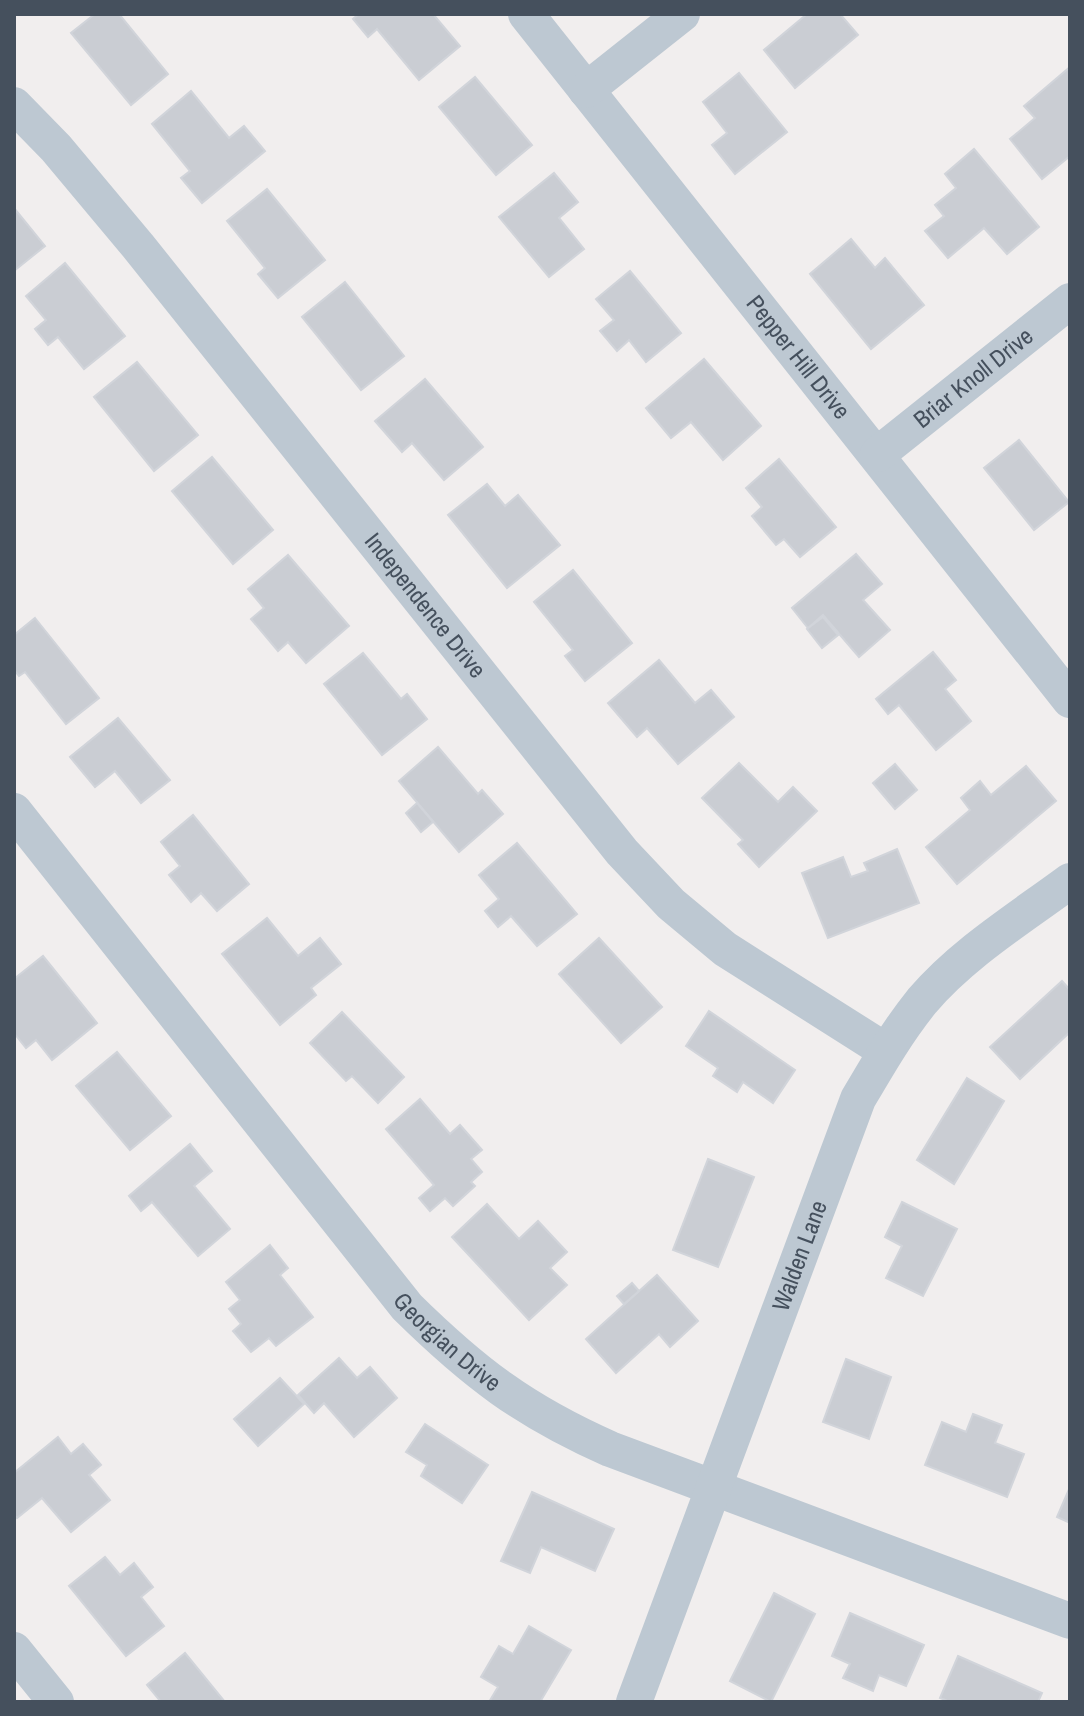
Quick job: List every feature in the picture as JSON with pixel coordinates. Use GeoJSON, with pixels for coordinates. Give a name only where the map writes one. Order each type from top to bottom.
{"type":"FeatureCollection","features":[{"type":"Feature","properties":{"kind":"street","name":"Pepper Hill Drive"},"geometry":{"type":"LineString","coordinates":[[526,14],[878,454],[1070,700]]}},
{"type":"Feature","properties":{"kind":"street"},"geometry":{"type":"LineString","coordinates":[[586,90],[682,14]]}},
{"type":"Feature","properties":{"kind":"street","name":"Independence Drive"},"geometry":{"type":"LineString","coordinates":[[14,105],[56,148],[138,246],[622,852],[671,904],[725,949],[886,1051]]}},
{"type":"Feature","properties":{"kind":"street","name":"Briar Knoll Drive"},"geometry":{"type":"LineString","coordinates":[[878,454],[1070,301]]}},
{"type":"Feature","properties":{"kind":"street","name":"Georgian Drive"},"geometry":{"type":"LineString","coordinates":[[14,811],[407,1307],[456,1356],[503,1393],[553,1424],[610,1449],[1070,1621]]}},
{"type":"Feature","properties":{"kind":"street","name":"Walden Lane"},"geometry":{"type":"LineString","coordinates":[[634,1702],[858,1099],[886,1051],[923,1000],[965,959],[1070,881]]}},
{"type":"Feature","properties":{"kind":"street"},"geometry":{"type":"LineString","coordinates":[[14,1650],[56,1702]]}},
{"type":"Feature","properties":{"kind":"building"},"geometry":{"type":"Polygon","coordinates":[[[95,14],[119,14],[168,74],[131,105],[71,33],[95,14]]]}},
{"type":"Feature","properties":{"kind":"building"},"geometry":{"type":"Polygon","coordinates":[[[359,14],[433,14],[460,46],[419,80],[377,29],[368,37],[353,19],[359,14]]]}},
{"type":"Feature","properties":{"kind":"building"},"geometry":{"type":"Polygon","coordinates":[[[807,14],[840,14],[858,35],[795,88],[764,50],[807,14]]]}},
{"type":"Feature","properties":{"kind":"building"},"geometry":{"type":"Polygon","coordinates":[[[1070,67],[1070,156],[1042,179],[1010,139],[1035,118],[1024,106],[1070,67]]]}},
{"type":"Feature","properties":{"kind":"building"},"geometry":{"type":"Polygon","coordinates":[[[739,73],[787,132],[735,174],[712,145],[727,133],[703,102],[739,73]]]}},
{"type":"Feature","properties":{"kind":"building"},"geometry":{"type":"Polygon","coordinates":[[[475,77],[532,145],[496,175],[439,107],[475,77]]]}},
{"type":"Feature","properties":{"kind":"building"},"geometry":{"type":"Polygon","coordinates":[[[191,91],[229,138],[244,126],[265,151],[202,203],[181,178],[190,171],[152,124],[191,91]]]}},
{"type":"Feature","properties":{"kind":"building"},"geometry":{"type":"Polygon","coordinates":[[[974,149],[1039,227],[1007,254],[984,228],[948,258],[925,231],[944,216],[935,205],[956,188],[945,174],[974,149]]]}},
{"type":"Feature","properties":{"kind":"building"},"geometry":{"type":"Polygon","coordinates":[[[554,173],[578,202],[559,218],[584,249],[549,277],[499,217],[554,173]]]}},
{"type":"Feature","properties":{"kind":"building"},"geometry":{"type":"Polygon","coordinates":[[[267,189],[325,260],[278,298],[258,274],[265,268],[227,221],[267,189]]]}},
{"type":"Feature","properties":{"kind":"building"},"geometry":{"type":"Polygon","coordinates":[[[14,208],[45,246],[14,271],[14,208]]]}},
{"type":"Feature","properties":{"kind":"building"},"geometry":{"type":"Polygon","coordinates":[[[851,239],[875,268],[885,258],[924,305],[871,349],[810,274],[851,239]]]}},
{"type":"Feature","properties":{"kind":"building"},"geometry":{"type":"Polygon","coordinates":[[[65,263],[125,336],[84,369],[58,337],[48,345],[35,329],[46,320],[26,296],[65,263]]]}},
{"type":"Feature","properties":{"kind":"building"},"geometry":{"type":"Polygon","coordinates":[[[630,271],[681,333],[646,362],[629,340],[617,351],[600,331],[614,320],[596,299],[630,271]]]}},
{"type":"Feature","properties":{"kind":"building"},"geometry":{"type":"Polygon","coordinates":[[[345,282],[404,356],[361,390],[302,317],[345,282]]]}},
{"type":"Feature","properties":{"kind":"building"},"geometry":{"type":"Polygon","coordinates":[[[704,359],[761,426],[723,460],[691,422],[671,438],[646,408],[704,359]]]}},
{"type":"Feature","properties":{"kind":"building"},"geometry":{"type":"Polygon","coordinates":[[[137,362],[198,435],[154,471],[94,397],[137,362]]]}},
{"type":"Feature","properties":{"kind":"building"},"geometry":{"type":"Polygon","coordinates":[[[425,379],[483,447],[444,480],[412,443],[402,452],[375,421],[425,379]]]}},
{"type":"Feature","properties":{"kind":"building"},"geometry":{"type":"Polygon","coordinates":[[[1019,440],[1069,502],[1034,530],[984,468],[1019,440]]]}},
{"type":"Feature","properties":{"kind":"building"},"geometry":{"type":"Polygon","coordinates":[[[212,457],[273,530],[233,564],[172,491],[212,457]]]}},
{"type":"Feature","properties":{"kind":"building"},"geometry":{"type":"Polygon","coordinates":[[[779,459],[836,527],[800,557],[784,539],[776,545],[752,516],[762,507],[746,488],[779,459]]]}},
{"type":"Feature","properties":{"kind":"building"},"geometry":{"type":"Polygon","coordinates":[[[487,484],[505,506],[518,495],[560,545],[507,588],[448,515],[487,484]]]}},
{"type":"Feature","properties":{"kind":"building"},"geometry":{"type":"Polygon","coordinates":[[[856,554],[882,584],[863,600],[890,630],[859,657],[823,615],[808,628],[792,608],[856,554]]]}},
{"type":"Feature","properties":{"kind":"building"},"geometry":{"type":"Polygon","coordinates":[[[288,555],[349,626],[306,663],[288,642],[278,651],[251,619],[264,608],[248,589],[288,555]]]}},
{"type":"Feature","properties":{"kind":"building"},"geometry":{"type":"Polygon","coordinates":[[[573,570],[632,643],[585,681],[565,656],[573,650],[534,602],[573,570]]]}},
{"type":"Feature","properties":{"kind":"building"},"geometry":{"type":"Polygon","coordinates":[[[823,617],[838,635],[822,648],[807,629],[823,617]]]}},
{"type":"Feature","properties":{"kind":"building"},"geometry":{"type":"Polygon","coordinates":[[[35,618],[99,698],[66,724],[25,672],[19,676],[14,670],[14,635],[35,618]]]}},
{"type":"Feature","properties":{"kind":"building"},"geometry":{"type":"Polygon","coordinates":[[[933,652],[956,680],[945,689],[971,721],[936,750],[899,705],[888,714],[876,699],[933,652]]]}},
{"type":"Feature","properties":{"kind":"building"},"geometry":{"type":"Polygon","coordinates":[[[363,653],[401,699],[407,694],[427,719],[382,755],[324,684],[363,653]]]}},
{"type":"Feature","properties":{"kind":"building"},"geometry":{"type":"Polygon","coordinates":[[[659,660],[695,703],[711,690],[734,717],[678,764],[647,728],[637,737],[608,703],[659,660]]]}},
{"type":"Feature","properties":{"kind":"building"},"geometry":{"type":"Polygon","coordinates":[[[118,718],[170,780],[141,803],[115,771],[95,787],[70,757],[118,718]]]}},
{"type":"Feature","properties":{"kind":"building"},"geometry":{"type":"Polygon","coordinates":[[[438,747],[478,794],[482,790],[503,814],[459,852],[399,781],[438,747]]]}},
{"type":"Feature","properties":{"kind":"building"},"geometry":{"type":"Polygon","coordinates":[[[739,763],[778,802],[793,787],[817,811],[759,867],[738,844],[743,840],[702,798],[739,763]]]}},
{"type":"Feature","properties":{"kind":"building"},"geometry":{"type":"Polygon","coordinates":[[[895,764],[917,790],[895,809],[873,783],[895,764]]]}},
{"type":"Feature","properties":{"kind":"building"},"geometry":{"type":"Polygon","coordinates":[[[1026,766],[1056,801],[957,884],[926,847],[970,810],[961,798],[980,781],[991,795],[1026,766]]]}},
{"type":"Feature","properties":{"kind":"building"},"geometry":{"type":"Polygon","coordinates":[[[417,803],[433,822],[421,832],[406,813],[417,803]]]}},
{"type":"Feature","properties":{"kind":"building"},"geometry":{"type":"Polygon","coordinates":[[[193,815],[249,884],[217,911],[201,893],[191,902],[169,875],[180,866],[161,842],[193,815]]]}},
{"type":"Feature","properties":{"kind":"building"},"geometry":{"type":"Polygon","coordinates":[[[517,843],[577,914],[537,946],[511,916],[498,927],[485,911],[499,899],[479,875],[517,843]]]}},
{"type":"Feature","properties":{"kind":"building"},"geometry":{"type":"Polygon","coordinates":[[[897,849],[919,903],[828,938],[802,873],[843,857],[851,877],[868,871],[864,863],[897,849]]]}},
{"type":"Feature","properties":{"kind":"building"},"geometry":{"type":"Polygon","coordinates":[[[267,918],[298,956],[320,938],[341,964],[311,988],[316,995],[280,1025],[222,954],[267,918]]]}},
{"type":"Feature","properties":{"kind":"building"},"geometry":{"type":"Polygon","coordinates":[[[599,938],[662,1007],[621,1043],[559,974],[599,938]]]}},
{"type":"Feature","properties":{"kind":"building"},"geometry":{"type":"Polygon","coordinates":[[[43,956],[97,1023],[52,1060],[36,1040],[26,1048],[14,1033],[14,979],[43,956]]]}},
{"type":"Feature","properties":{"kind":"building"},"geometry":{"type":"Polygon","coordinates":[[[1062,981],[1070,990],[1070,1032],[1020,1079],[990,1047],[1062,981]]]}},
{"type":"Feature","properties":{"kind":"building"},"geometry":{"type":"Polygon","coordinates":[[[709,1011],[795,1070],[773,1103],[743,1082],[737,1092],[713,1076],[718,1068],[686,1046],[709,1011]]]}},
{"type":"Feature","properties":{"kind":"building"},"geometry":{"type":"Polygon","coordinates":[[[342,1012],[404,1077],[378,1103],[352,1076],[346,1081],[310,1043],[342,1012]]]}},
{"type":"Feature","properties":{"kind":"building"},"geometry":{"type":"Polygon","coordinates":[[[117,1052],[171,1116],[130,1150],[76,1086],[117,1052]]]}},
{"type":"Feature","properties":{"kind":"building"},"geometry":{"type":"Polygon","coordinates":[[[967,1078],[1004,1101],[954,1184],[917,1160],[967,1078]]]}},
{"type":"Feature","properties":{"kind":"building"},"geometry":{"type":"Polygon","coordinates":[[[420,1099],[450,1134],[460,1125],[482,1150],[471,1159],[482,1172],[471,1182],[475,1186],[453,1206],[445,1198],[430,1211],[419,1198],[434,1185],[386,1129],[420,1099]]]}},
{"type":"Feature","properties":{"kind":"building"},"geometry":{"type":"Polygon","coordinates":[[[190,1144],[212,1171],[194,1186],[230,1229],[198,1256],[152,1202],[141,1211],[129,1196],[190,1144]]]}},
{"type":"Feature","properties":{"kind":"building"},"geometry":{"type":"Polygon","coordinates":[[[708,1159],[754,1177],[718,1267],[673,1250],[708,1159]]]}},
{"type":"Feature","properties":{"kind":"building"},"geometry":{"type":"Polygon","coordinates":[[[902,1202],[957,1229],[923,1296],[886,1278],[902,1246],[885,1237],[902,1202]]]}},
{"type":"Feature","properties":{"kind":"building"},"geometry":{"type":"Polygon","coordinates":[[[487,1204],[519,1239],[538,1221],[567,1252],[550,1268],[567,1285],[529,1320],[452,1237],[487,1204]]]}},
{"type":"Feature","properties":{"kind":"building"},"geometry":{"type":"Polygon","coordinates":[[[270,1245],[288,1268],[280,1275],[313,1317],[276,1346],[269,1338],[251,1352],[233,1331],[241,1324],[229,1309],[240,1300],[226,1282],[270,1245]]]}},
{"type":"Feature","properties":{"kind":"building"},"geometry":{"type":"Polygon","coordinates":[[[657,1275],[698,1321],[670,1347],[659,1334],[616,1373],[586,1339],[657,1275]]]}},
{"type":"Feature","properties":{"kind":"building"},"geometry":{"type":"Polygon","coordinates":[[[632,1283],[639,1291],[624,1304],[617,1296],[632,1283]]]}},
{"type":"Feature","properties":{"kind":"building"},"geometry":{"type":"Polygon","coordinates":[[[339,1358],[357,1378],[370,1367],[397,1398],[354,1437],[324,1403],[314,1413],[298,1395],[339,1358]]]}},
{"type":"Feature","properties":{"kind":"building"},"geometry":{"type":"Polygon","coordinates":[[[846,1359],[891,1377],[869,1439],[823,1422],[846,1359]]]}},
{"type":"Feature","properties":{"kind":"building"},"geometry":{"type":"Polygon","coordinates":[[[280,1378],[304,1404],[258,1446],[234,1419],[280,1378]]]}},
{"type":"Feature","properties":{"kind":"building"},"geometry":{"type":"Polygon","coordinates":[[[973,1414],[1002,1425],[995,1443],[1024,1454],[1007,1497],[925,1465],[942,1422],[966,1432],[973,1414]]]}},
{"type":"Feature","properties":{"kind":"building"},"geometry":{"type":"Polygon","coordinates":[[[425,1424],[488,1465],[462,1503],[421,1476],[427,1465],[406,1452],[425,1424]]]}},
{"type":"Feature","properties":{"kind":"building"},"geometry":{"type":"Polygon","coordinates":[[[58,1437],[71,1454],[83,1444],[101,1465],[89,1475],[110,1500],[71,1532],[42,1498],[17,1518],[14,1514],[14,1473],[58,1437]]]}},
{"type":"Feature","properties":{"kind":"building"},"geometry":{"type":"Polygon","coordinates":[[[1070,1487],[1070,1523],[1057,1517],[1070,1487]]]}},
{"type":"Feature","properties":{"kind":"building"},"geometry":{"type":"Polygon","coordinates":[[[532,1492],[614,1529],[595,1571],[541,1547],[530,1573],[501,1561],[532,1492]]]}},
{"type":"Feature","properties":{"kind":"building"},"geometry":{"type":"Polygon","coordinates":[[[105,1557],[120,1575],[134,1563],[153,1587],[141,1597],[164,1626],[126,1656],[69,1586],[105,1557]]]}},
{"type":"Feature","properties":{"kind":"building"},"geometry":{"type":"Polygon","coordinates":[[[774,1593],[815,1614],[771,1702],[730,1681],[774,1593]]]}},
{"type":"Feature","properties":{"kind":"building"},"geometry":{"type":"Polygon","coordinates":[[[850,1613],[924,1645],[906,1686],[879,1675],[873,1691],[843,1678],[850,1664],[832,1656],[850,1613]]]}},
{"type":"Feature","properties":{"kind":"building"},"geometry":{"type":"Polygon","coordinates":[[[529,1626],[571,1650],[540,1702],[489,1702],[498,1687],[481,1677],[499,1646],[513,1654],[529,1626]]]}},
{"type":"Feature","properties":{"kind":"building"},"geometry":{"type":"Polygon","coordinates":[[[185,1653],[225,1702],[161,1702],[147,1685],[185,1653]]]}},
{"type":"Feature","properties":{"kind":"building"},"geometry":{"type":"Polygon","coordinates":[[[958,1656],[1042,1693],[1038,1702],[950,1702],[940,1698],[958,1656]]]}}]}
